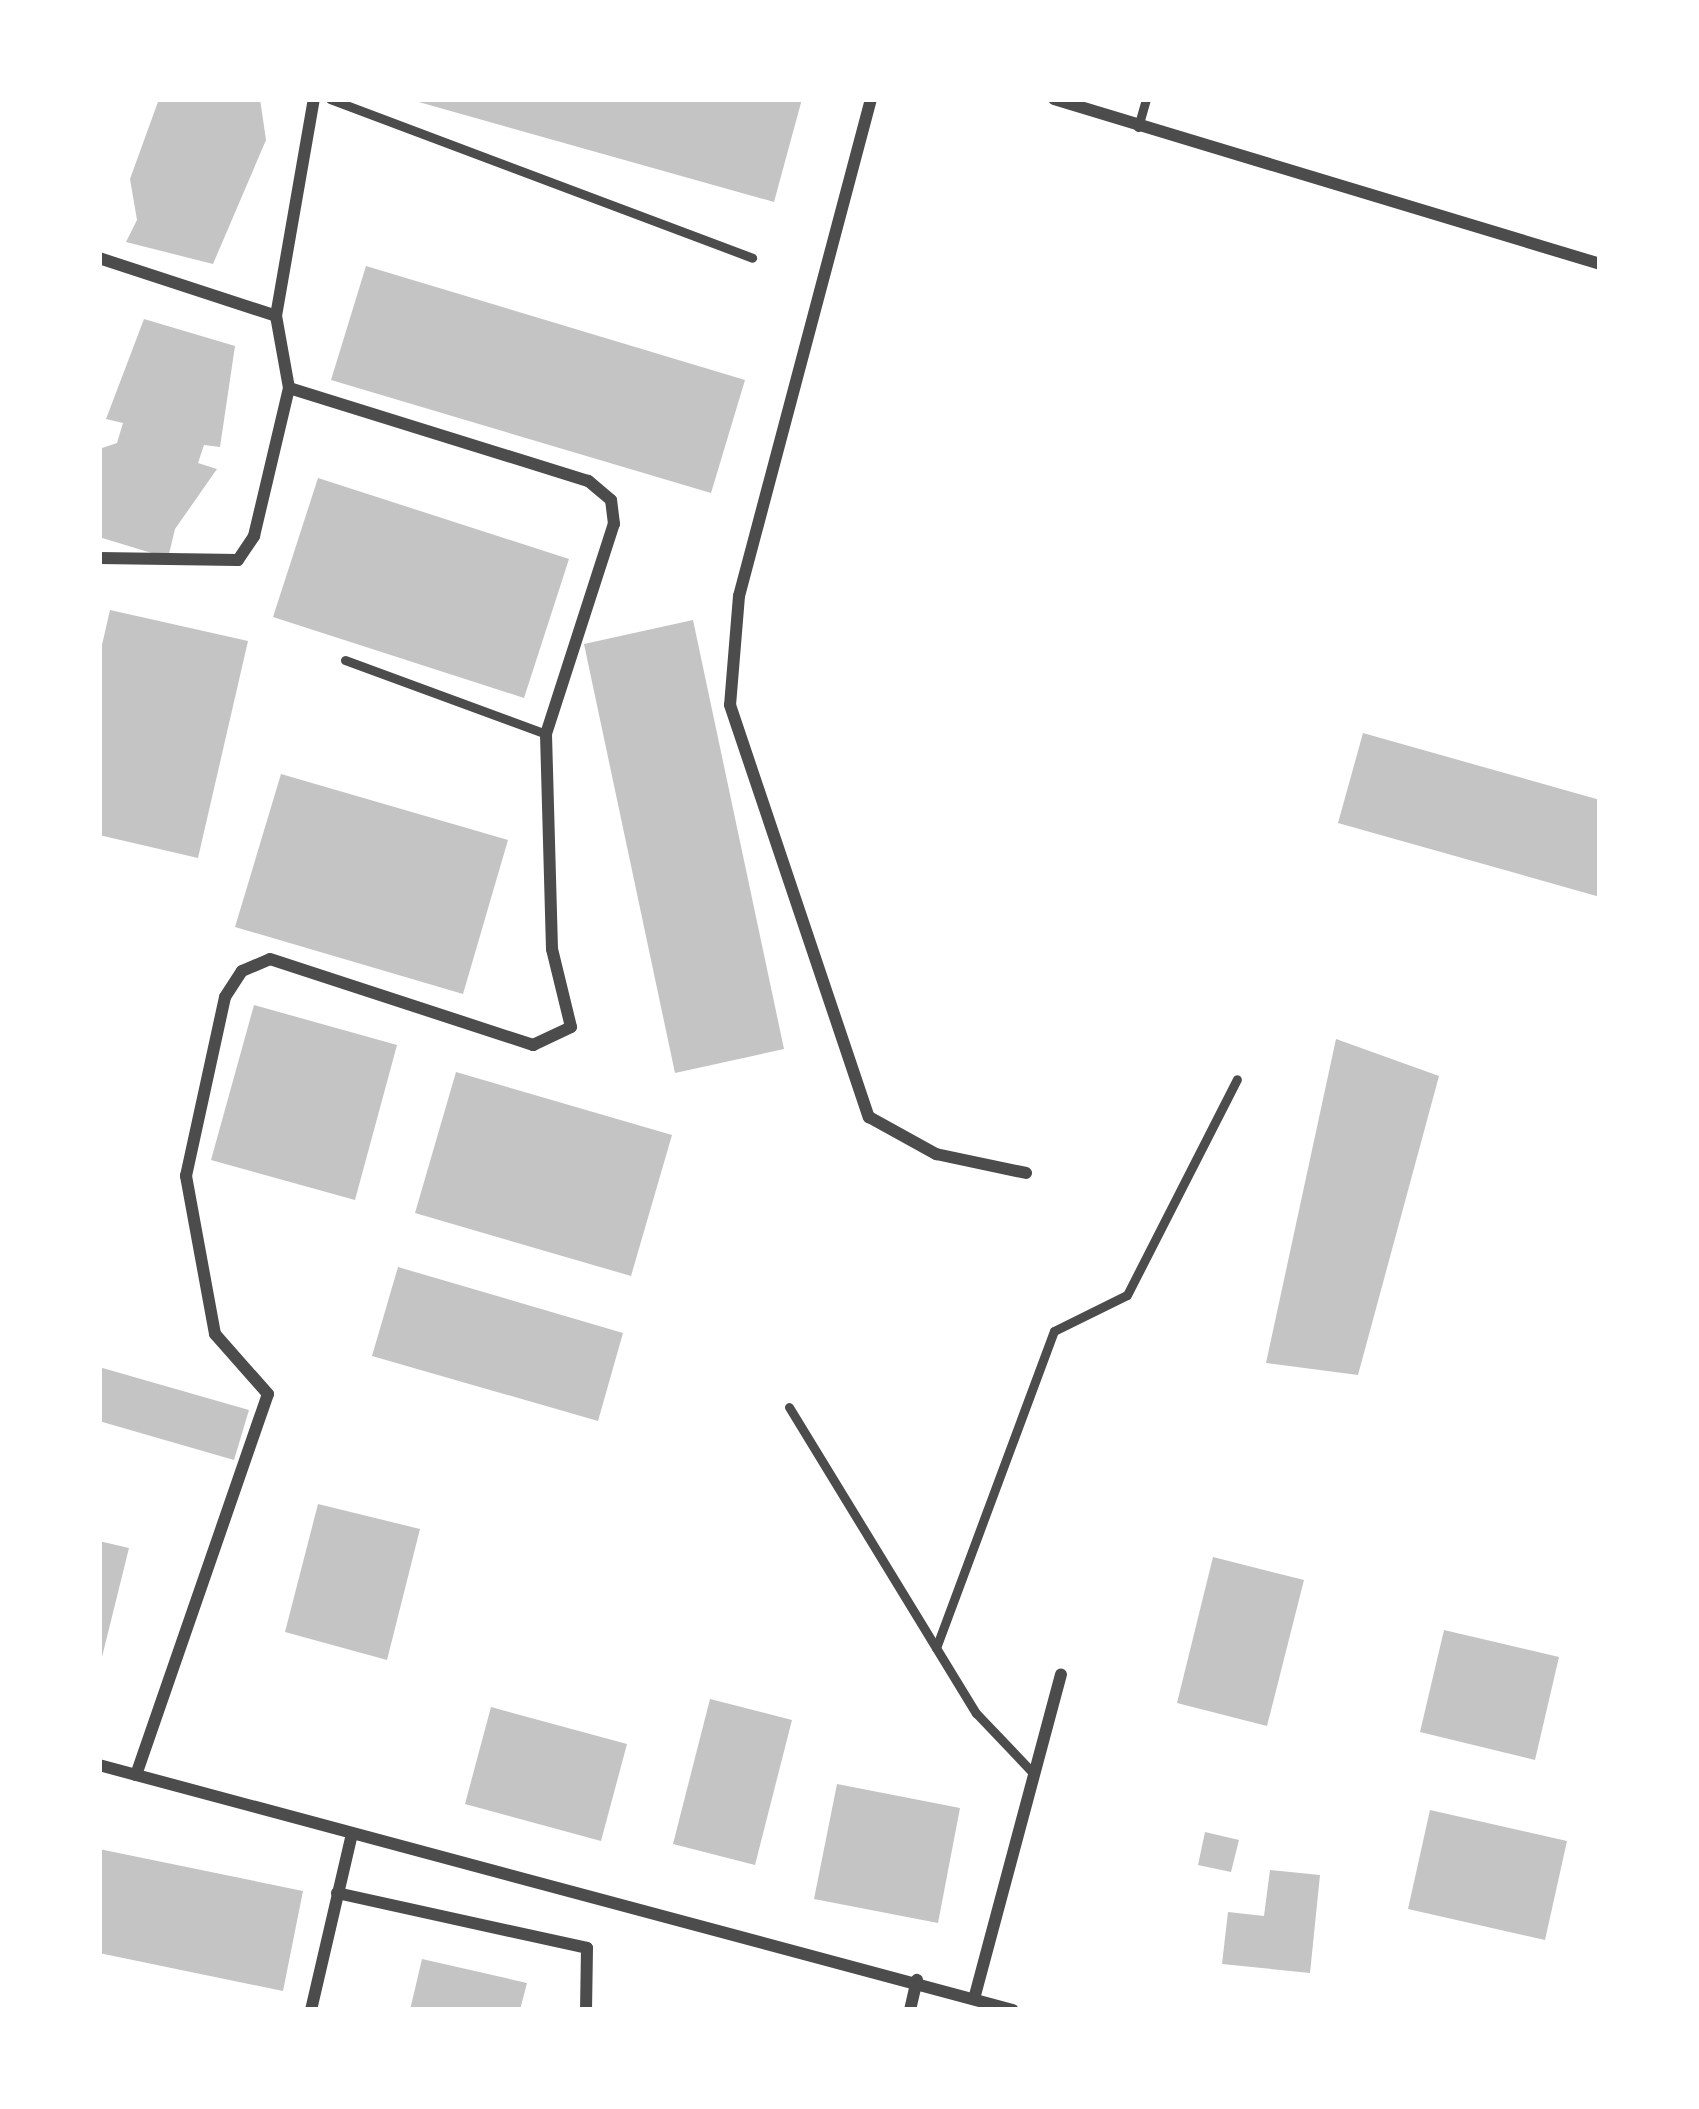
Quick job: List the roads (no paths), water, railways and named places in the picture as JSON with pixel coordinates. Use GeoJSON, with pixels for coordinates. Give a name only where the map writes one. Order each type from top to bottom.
{"type":"FeatureCollection","features":[{"type":"Feature","properties":{"kind":"street"},"geometry":{"type":"LineString","coordinates":[[99,558],[238,560],[254,536],[289,388],[276,316],[314,99]]}},
{"type":"Feature","properties":{"kind":"street"},"geometry":{"type":"LineString","coordinates":[[871,99],[744,575],[730,704],[869,1117],[936,1154],[1026,1173]]}},
{"type":"Feature","properties":{"kind":"street"},"geometry":{"type":"LineString","coordinates":[[1054,99],[1600,264]]}},
{"type":"Feature","properties":{"kind":"street"},"geometry":{"type":"LineString","coordinates":[[99,258],[276,316]]}},
{"type":"Feature","properties":{"kind":"street"},"geometry":{"type":"LineString","coordinates":[[136,1775],[268,1394],[215,1334],[186,1176],[225,997],[242,970],[270,959],[533,1045],[555,1041],[571,1028],[552,949],[546,734],[614,524],[611,500],[588,481],[289,388]]}},
{"type":"Feature","properties":{"kind":"street"},"geometry":{"type":"LineString","coordinates":[[974,1999],[1060,1674]]}},
{"type":"Feature","properties":{"kind":"street"},"geometry":{"type":"LineString","coordinates":[[99,1766],[917,1980],[1013,2010]]}},
{"type":"Feature","properties":{"kind":"street"},"geometry":{"type":"LineString","coordinates":[[311,2010],[352,1834]]}},
{"type":"Feature","properties":{"kind":"street"},"geometry":{"type":"LineString","coordinates":[[337,1893],[586,1948],[586,2010]]}},
{"type":"Feature","properties":{"kind":"street"},"geometry":{"type":"LineString","coordinates":[[910,2010],[917,1980]]}},
{"type":"Feature","properties":{"kind":"lane"},"geometry":{"type":"LineString","coordinates":[[330,99],[752,258]]}},
{"type":"Feature","properties":{"kind":"lane"},"geometry":{"type":"LineString","coordinates":[[1138,127],[1146,99]]}},
{"type":"Feature","properties":{"kind":"lane"},"geometry":{"type":"LineString","coordinates":[[345,660],[546,734]]}},
{"type":"Feature","properties":{"kind":"lane"},"geometry":{"type":"LineString","coordinates":[[936,1648],[1054,1331],[1127,1295],[1237,1078]]}},
{"type":"Feature","properties":{"kind":"lane"},"geometry":{"type":"LineString","coordinates":[[789,1407],[936,1648],[1034,1774]]}}]}
